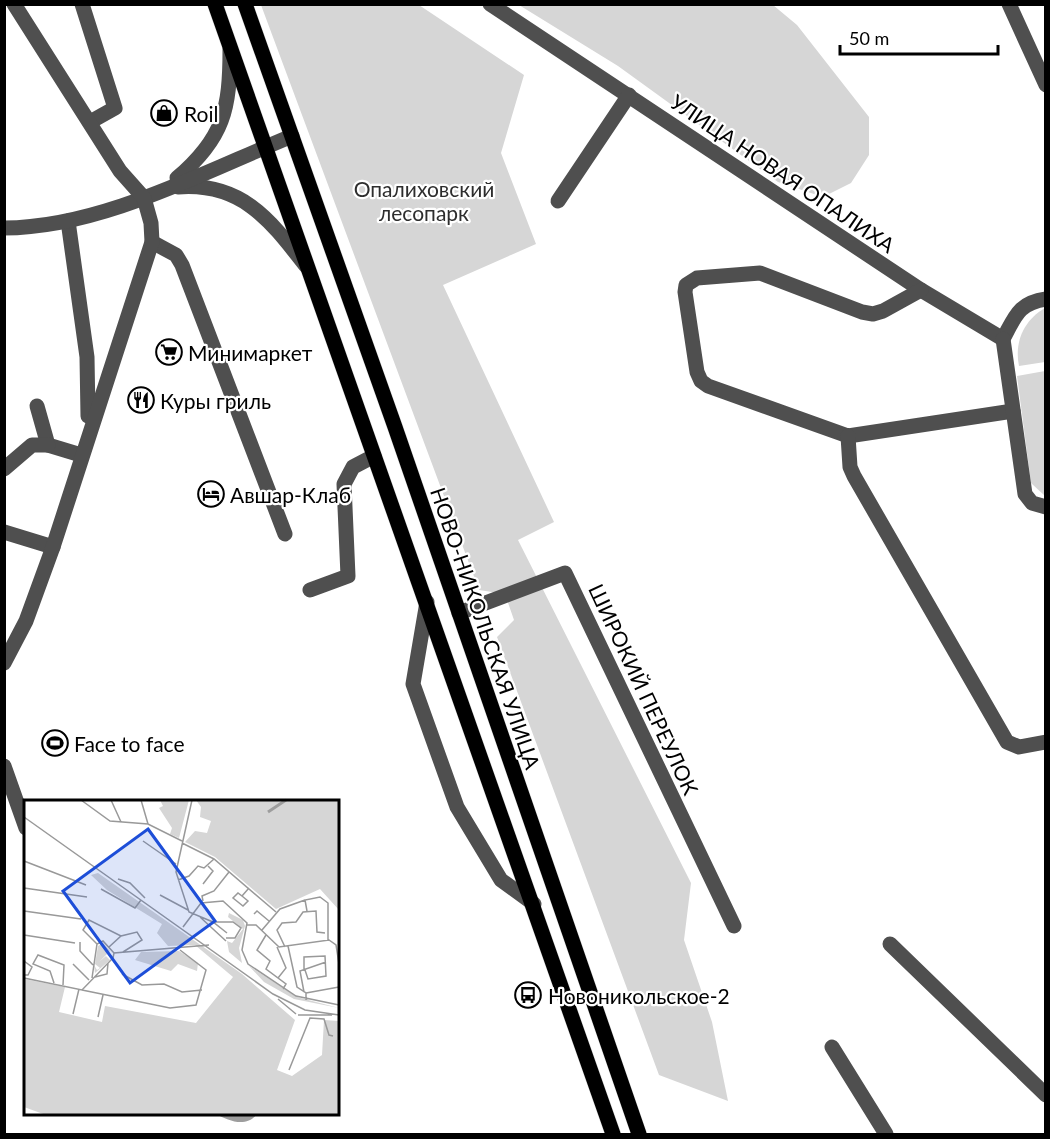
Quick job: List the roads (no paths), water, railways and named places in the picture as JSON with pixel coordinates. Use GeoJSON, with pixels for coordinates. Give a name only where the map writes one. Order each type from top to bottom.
{"type":"FeatureCollection","features":[{"type":"Feature","properties":{"kind":"main road"},"geometry":{"type":"LineString","coordinates":[[215,4],[614,1134]]}},
{"type":"Feature","properties":{"kind":"main road","name":"НОВО-НИКОЛЬСКАЯ УЛИЦА"},"geometry":{"type":"LineString","coordinates":[[245,4],[639,1134]]}},
{"type":"Feature","properties":{"kind":"street"},"geometry":{"type":"LineString","coordinates":[[4,663],[26,621],[152,242],[152,223],[144,198],[120,171],[14,4]]}},
{"type":"Feature","properties":{"kind":"street"},"geometry":{"type":"LineString","coordinates":[[82,4],[115,108],[90,122]]}},
{"type":"Feature","properties":{"kind":"street","name":"УЛИЦА НОВАЯ ОПАЛИХА"},"geometry":{"type":"LineString","coordinates":[[490,4],[921,290],[1003,339]]}},
{"type":"Feature","properties":{"kind":"street"},"geometry":{"type":"LineString","coordinates":[[1010,4],[1046,85]]}},
{"type":"Feature","properties":{"kind":"street"},"geometry":{"type":"LineString","coordinates":[[166,188],[206,151],[218,133],[226,112],[230,49]]}},
{"type":"Feature","properties":{"kind":"street"},"geometry":{"type":"LineString","coordinates":[[558,201],[629,95]]}},
{"type":"Feature","properties":{"kind":"street"},"geometry":{"type":"LineString","coordinates":[[4,228],[68,221],[144,198],[292,136]]}},
{"type":"Feature","properties":{"kind":"street"},"geometry":{"type":"LineString","coordinates":[[166,188],[210,187],[232,194],[272,223],[306,267]]}},
{"type":"Feature","properties":{"kind":"street"},"geometry":{"type":"LineString","coordinates":[[68,221],[87,357],[90,393],[87,434]]}},
{"type":"Feature","properties":{"kind":"street"},"geometry":{"type":"LineString","coordinates":[[152,242],[176,255],[182,265],[285,534]]}},
{"type":"Feature","properties":{"kind":"street"},"geometry":{"type":"LineString","coordinates":[[921,290],[873,314],[862,312],[760,273],[697,278],[686,285],[697,372],[701,381],[708,386],[848,436],[1013,411]]}},
{"type":"Feature","properties":{"kind":"street"},"geometry":{"type":"LineString","coordinates":[[1046,299],[1025,304],[1017,313],[1003,339],[1025,494],[1032,503],[1046,507]]}},
{"type":"Feature","properties":{"kind":"street"},"geometry":{"type":"LineString","coordinates":[[37,406],[48,445]]}},
{"type":"Feature","properties":{"kind":"street"},"geometry":{"type":"LineString","coordinates":[[848,436],[848,458],[854,476],[1007,742],[1019,747],[1046,742]]}},
{"type":"Feature","properties":{"kind":"street"},"geometry":{"type":"LineString","coordinates":[[4,469],[32,445],[48,445],[81,455]]}},
{"type":"Feature","properties":{"kind":"street"},"geometry":{"type":"LineString","coordinates":[[310,590],[348,576],[344,484],[353,467],[374,456]]}},
{"type":"Feature","properties":{"kind":"street"},"geometry":{"type":"LineString","coordinates":[[4,532],[52,547]]}},
{"type":"Feature","properties":{"kind":"street","name":"ШИРОКИЙ ПЕРЕУЛОК"},"geometry":{"type":"LineString","coordinates":[[459,613],[565,573],[734,926]]}},
{"type":"Feature","properties":{"kind":"street"},"geometry":{"type":"LineString","coordinates":[[428,602],[413,684],[456,807],[501,880],[534,904]]}},
{"type":"Feature","properties":{"kind":"street"},"geometry":{"type":"LineString","coordinates":[[4,766],[24,822]]}},
{"type":"Feature","properties":{"kind":"street"},"geometry":{"type":"LineString","coordinates":[[890,944],[1046,1095]]}},
{"type":"Feature","properties":{"kind":"street"},"geometry":{"type":"LineString","coordinates":[[832,1047],[886,1134]]}},
{"type":"Feature","properties":{"kind":"place","name":"Roil"},"geometry":{"type":"Point","coordinates":[164,113]}},
{"type":"Feature","properties":{"kind":"place","name":"Минимаркет"},"geometry":{"type":"Point","coordinates":[169,352]}},
{"type":"Feature","properties":{"kind":"place","name":"Куры гриль"},"geometry":{"type":"Point","coordinates":[141,400]}},
{"type":"Feature","properties":{"kind":"place","name":"Авшар-Клаб"},"geometry":{"type":"Point","coordinates":[211,494]}},
{"type":"Feature","properties":{"kind":"place","name":"Face to face"},"geometry":{"type":"Point","coordinates":[55,743]}},
{"type":"Feature","properties":{"kind":"place","name":"Новоникольское-2"},"geometry":{"type":"Point","coordinates":[528,995]}},
{"type":"Feature","properties":{"kind":"park label","name":"Опалиховский лесопарк"},"geometry":{"type":"Point","coordinates":[424,200]}}]}
